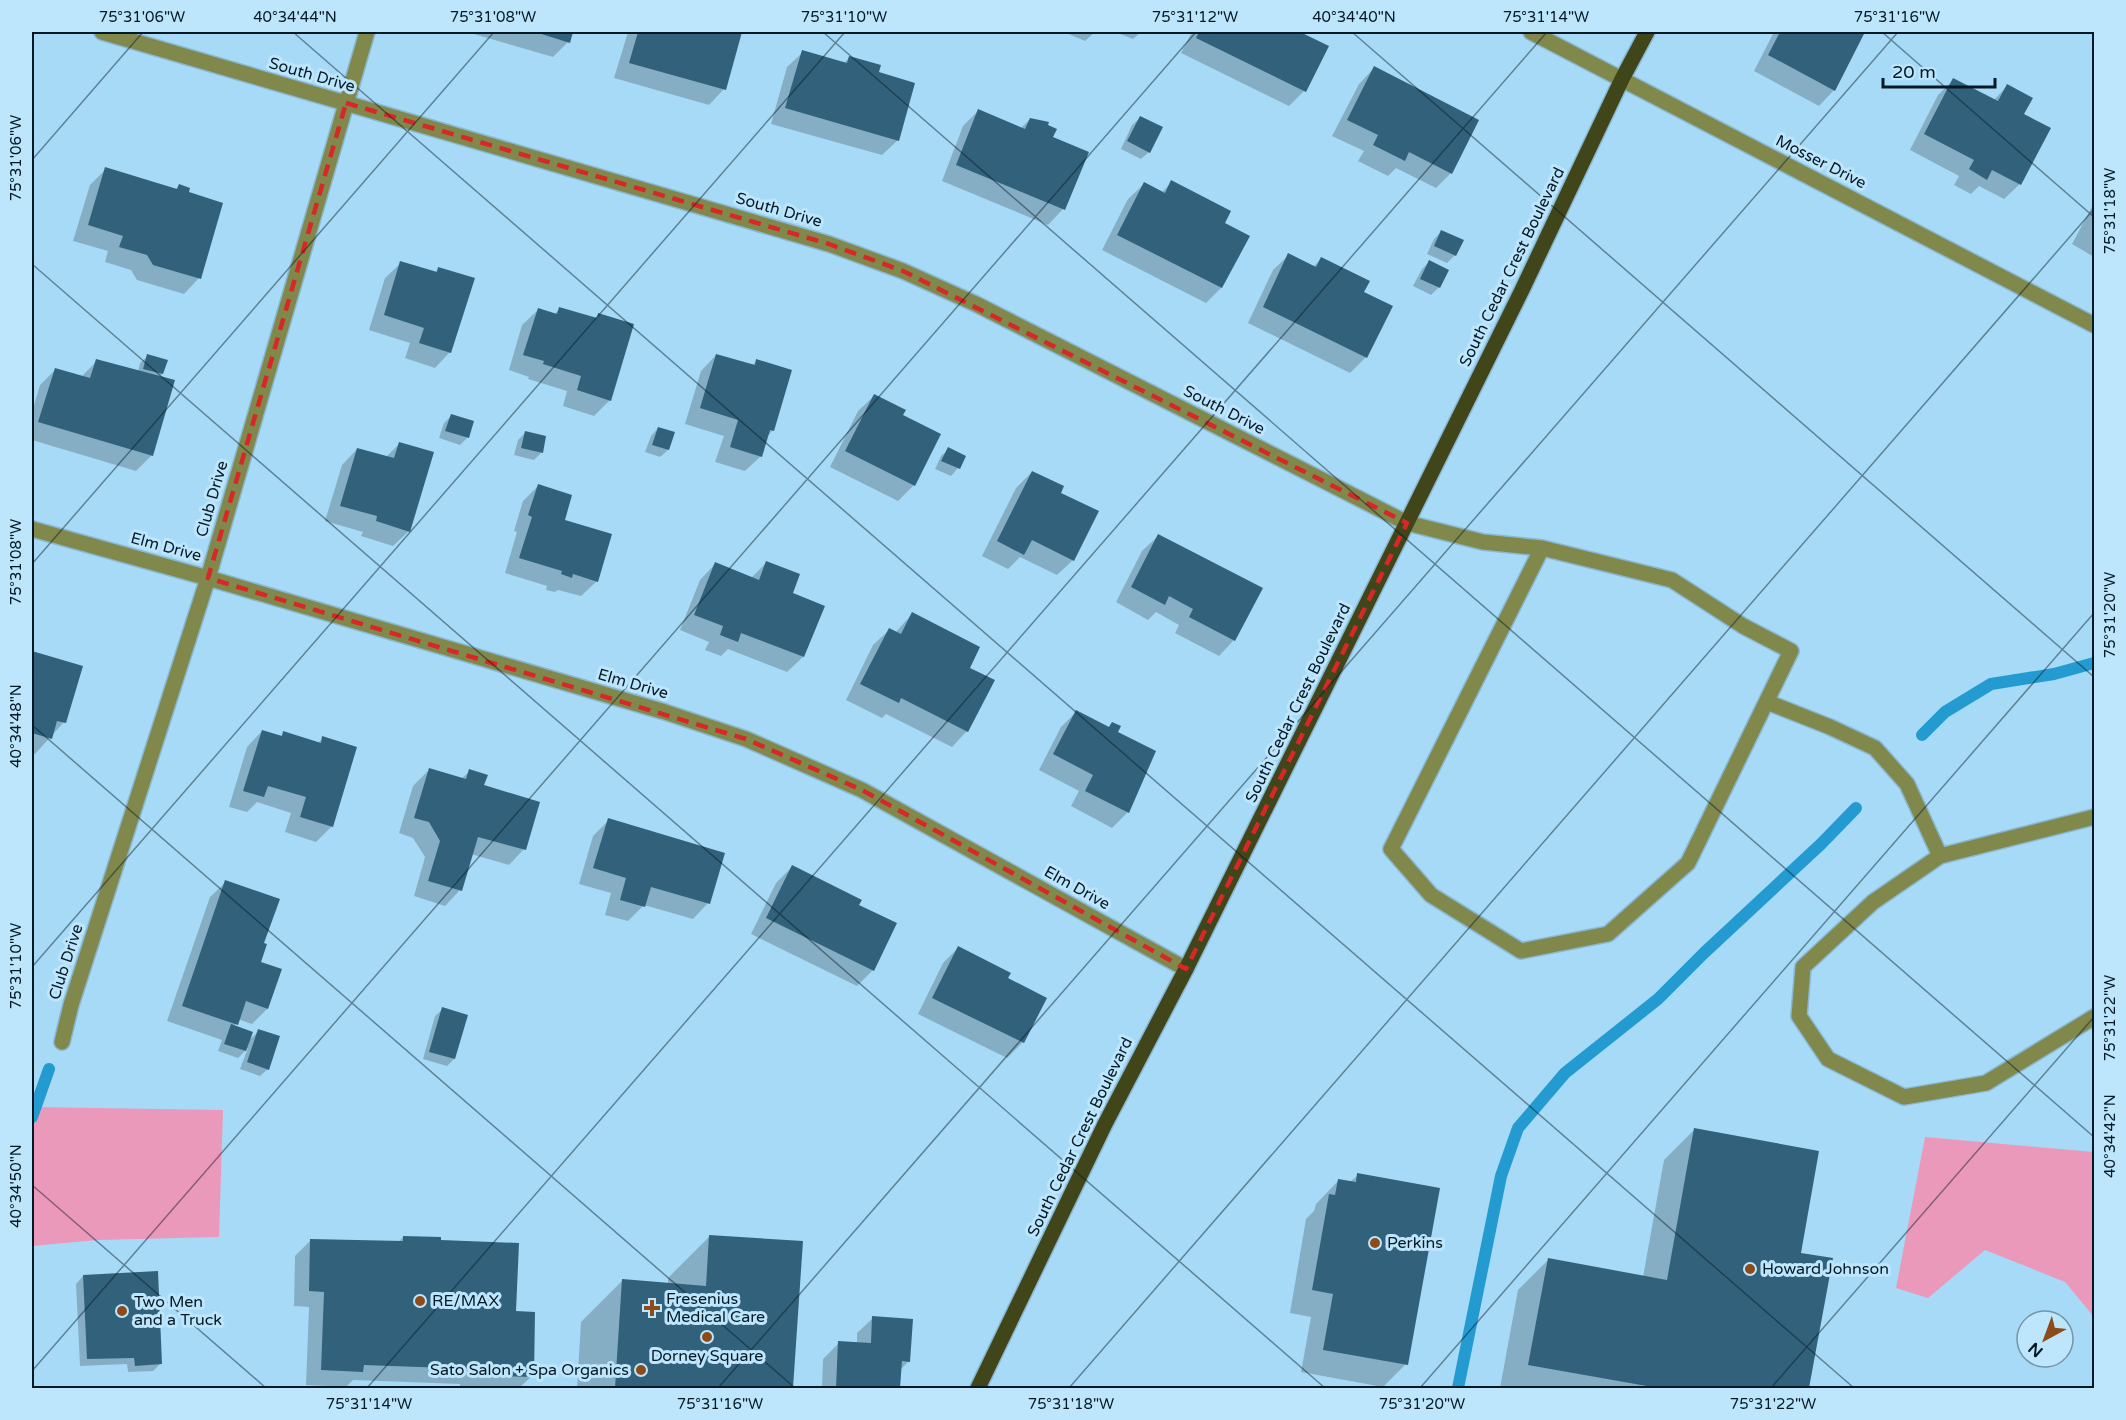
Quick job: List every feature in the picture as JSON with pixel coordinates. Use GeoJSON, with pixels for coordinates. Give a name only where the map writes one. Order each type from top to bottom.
{"type":"FeatureCollection","features":[{"type":"Feature","properties":{"kind":"main road","name":"South Cedar Crest Boulevard"},"geometry":{"type":"LineString","coordinates":[[978,1389],[1105,1124],[1186,969],[1647,32]]}},
{"type":"Feature","properties":{"kind":"street","name":"South Drive"},"geometry":{"type":"LineString","coordinates":[[102,32],[829,244],[903,272],[976,304],[1407,523],[1483,542],[1542,548],[1672,580],[1743,627],[1791,651],[1767,702]]}},
{"type":"Feature","properties":{"kind":"street","name":"Club Drive"},"geometry":{"type":"LineString","coordinates":[[62,1042],[71,1005],[208,578],[367,32]]}},
{"type":"Feature","properties":{"kind":"street","name":"Mosser Drive"},"geometry":{"type":"LineString","coordinates":[[1531,32],[2094,325]]}},
{"type":"Feature","properties":{"kind":"street","name":"Elm Drive"},"geometry":{"type":"LineString","coordinates":[[32,529],[666,712],[746,739],[862,790],[1186,969]]}},
{"type":"Feature","properties":{"kind":"street"},"geometry":{"type":"LineString","coordinates":[[1542,548],[1391,849],[1431,895],[1521,951],[1608,934],[1688,863],[1767,702],[1875,748],[1907,784],[1940,856]]}},
{"type":"Feature","properties":{"kind":"street"},"geometry":{"type":"LineString","coordinates":[[2094,817],[1940,856],[1873,902],[1803,967],[1799,1016],[1828,1059],[1904,1097],[1986,1083],[2094,1017]]}},
{"type":"Feature","properties":{"kind":"highlighted area"},"geometry":{"type":"Polygon","coordinates":[[[346,103],[829,244],[903,271],[1407,523],[1186,969],[862,790],[746,739],[208,578],[346,103]]]}},
{"type":"Feature","properties":{"kind":"shaded area"},"geometry":{"type":"Polygon","coordinates":[[[32,1107],[223,1110],[219,1237],[98,1240],[32,1246],[32,1107]]]}},
{"type":"Feature","properties":{"kind":"shaded area"},"geometry":{"type":"Polygon","coordinates":[[[1925,1137],[2094,1152],[2094,1317],[2065,1282],[1985,1250],[1928,1298],[1896,1288],[1925,1137]]]}},
{"type":"Feature","properties":{"kind":"building"},"geometry":{"type":"Polygon","coordinates":[[[535,32],[573,32],[570,43],[535,32]]]}},
{"type":"Feature","properties":{"kind":"building"},"geometry":{"type":"Polygon","coordinates":[[[638,32],[742,32],[726,90],[629,63],[638,32]]]}},
{"type":"Feature","properties":{"kind":"building"},"geometry":{"type":"Polygon","coordinates":[[[1199,32],[1300,32],[1329,46],[1306,92],[1196,38],[1199,32]]]}},
{"type":"Feature","properties":{"kind":"building"},"geometry":{"type":"Polygon","coordinates":[[[1780,32],[1865,32],[1835,91],[1768,55],[1780,32]]]}},
{"type":"Feature","properties":{"kind":"building"},"geometry":{"type":"Polygon","coordinates":[[[802,50],[847,63],[849,56],[881,65],[879,72],[915,83],[899,141],[785,108],[802,50]]]}},
{"type":"Feature","properties":{"kind":"building"},"geometry":{"type":"Polygon","coordinates":[[[1374,66],[1479,120],[1452,174],[1409,152],[1405,161],[1373,145],[1378,135],[1347,120],[1374,66]]]}},
{"type":"Feature","properties":{"kind":"building"},"geometry":{"type":"Polygon","coordinates":[[[1953,78],[1998,101],[2007,84],[2033,98],[2024,114],[2051,128],[2021,185],[1992,170],[1987,180],[1969,169],[1974,160],[1924,134],[1953,78]]]}},
{"type":"Feature","properties":{"kind":"building"},"geometry":{"type":"Polygon","coordinates":[[[978,109],[1025,129],[1030,118],[1049,122],[1048,125],[1057,129],[1053,137],[1089,152],[1065,210],[956,165],[978,109]]]}},
{"type":"Feature","properties":{"kind":"building"},"geometry":{"type":"Polygon","coordinates":[[[1140,116],[1163,127],[1150,153],[1127,141],[1140,116]]]}},
{"type":"Feature","properties":{"kind":"building"},"geometry":{"type":"Polygon","coordinates":[[[105,167],[177,189],[179,184],[190,188],[189,192],[223,203],[201,279],[153,265],[147,255],[119,247],[123,236],[88,225],[105,167]]]}},
{"type":"Feature","properties":{"kind":"building"},"geometry":{"type":"Polygon","coordinates":[[[1171,180],[1231,211],[1225,223],[1250,236],[1222,288],[1117,235],[1144,182],[1165,193],[1171,180]]]}},
{"type":"Feature","properties":{"kind":"building"},"geometry":{"type":"Polygon","coordinates":[[[1441,230],[1464,240],[1456,256],[1434,246],[1441,230]]]}},
{"type":"Feature","properties":{"kind":"building"},"geometry":{"type":"Polygon","coordinates":[[[1288,253],[1316,267],[1321,257],[1370,281],[1364,292],[1393,306],[1367,358],[1263,307],[1288,253]]]}},
{"type":"Feature","properties":{"kind":"building"},"geometry":{"type":"Polygon","coordinates":[[[1429,260],[1449,270],[1440,288],[1420,279],[1429,260]]]}},
{"type":"Feature","properties":{"kind":"building"},"geometry":{"type":"Polygon","coordinates":[[[400,261],[437,272],[438,267],[475,278],[451,353],[419,343],[424,328],[384,315],[400,261]]]}},
{"type":"Feature","properties":{"kind":"building"},"geometry":{"type":"Polygon","coordinates":[[[559,307],[597,318],[598,313],[634,324],[611,401],[577,390],[581,376],[523,355],[538,308],[557,314],[559,307]]]}},
{"type":"Feature","properties":{"kind":"building"},"geometry":{"type":"Polygon","coordinates":[[[147,354],[168,360],[163,374],[143,369],[147,354]]]}},
{"type":"Feature","properties":{"kind":"building"},"geometry":{"type":"Polygon","coordinates":[[[716,354],[755,365],[756,359],[792,370],[774,431],[770,430],[762,457],[730,447],[738,420],[700,408],[716,354]]]}},
{"type":"Feature","properties":{"kind":"building"},"geometry":{"type":"Polygon","coordinates":[[[96,359],[175,380],[153,456],[38,422],[55,368],[90,378],[96,359]]]}},
{"type":"Feature","properties":{"kind":"building"},"geometry":{"type":"Polygon","coordinates":[[[874,394],[906,410],[903,415],[941,434],[915,486],[845,451],[874,394]]]}},
{"type":"Feature","properties":{"kind":"building"},"geometry":{"type":"Polygon","coordinates":[[[451,414],[474,421],[469,438],[445,431],[451,414]]]}},
{"type":"Feature","properties":{"kind":"building"},"geometry":{"type":"Polygon","coordinates":[[[658,427],[675,432],[669,450],[652,445],[658,427]]]}},
{"type":"Feature","properties":{"kind":"building"},"geometry":{"type":"Polygon","coordinates":[[[525,431],[546,436],[543,453],[521,448],[525,431]]]}},
{"type":"Feature","properties":{"kind":"building"},"geometry":{"type":"Polygon","coordinates":[[[399,442],[434,452],[410,532],[376,521],[377,516],[340,506],[357,448],[394,458],[399,442]]]}},
{"type":"Feature","properties":{"kind":"building"},"geometry":{"type":"Polygon","coordinates":[[[948,447],[966,456],[960,469],[941,461],[948,447]]]}},
{"type":"Feature","properties":{"kind":"building"},"geometry":{"type":"Polygon","coordinates":[[[1032,471],[1064,486],[1061,493],[1099,511],[1074,561],[1032,540],[1024,555],[997,541],[1032,471]]]}},
{"type":"Feature","properties":{"kind":"building"},"geometry":{"type":"Polygon","coordinates":[[[538,484],[572,495],[565,520],[612,534],[598,582],[573,574],[572,578],[561,574],[562,571],[519,558],[532,517],[528,515],[538,484]]]}},
{"type":"Feature","properties":{"kind":"building"},"geometry":{"type":"Polygon","coordinates":[[[1158,534],[1263,588],[1235,641],[1189,617],[1193,609],[1169,596],[1165,605],[1131,587],[1158,534]]]}},
{"type":"Feature","properties":{"kind":"building"},"geometry":{"type":"Polygon","coordinates":[[[766,561],[800,574],[793,593],[825,606],[804,657],[741,633],[738,642],[720,635],[723,626],[694,615],[715,562],[759,580],[766,561]]]}},
{"type":"Feature","properties":{"kind":"building"},"geometry":{"type":"Polygon","coordinates":[[[912,612],[980,647],[970,668],[995,680],[968,732],[901,698],[899,703],[860,684],[889,628],[901,634],[912,612]]]}},
{"type":"Feature","properties":{"kind":"building"},"geometry":{"type":"Polygon","coordinates":[[[32,651],[83,666],[66,723],[57,721],[52,739],[32,733],[32,651]]]}},
{"type":"Feature","properties":{"kind":"building"},"geometry":{"type":"Polygon","coordinates":[[[1076,710],[1109,727],[1112,722],[1121,726],[1118,732],[1156,751],[1129,813],[1085,791],[1093,775],[1053,754],[1076,710]]]}},
{"type":"Feature","properties":{"kind":"building"},"geometry":{"type":"Polygon","coordinates":[[[262,730],[282,736],[283,731],[321,743],[322,736],[357,747],[333,827],[300,817],[306,797],[268,786],[264,797],[243,791],[262,730]]]}},
{"type":"Feature","properties":{"kind":"building"},"geometry":{"type":"Polygon","coordinates":[[[429,768],[466,779],[469,769],[488,775],[484,785],[540,802],[526,850],[478,837],[462,891],[428,881],[440,841],[429,822],[414,818],[429,768]]]}},
{"type":"Feature","properties":{"kind":"building"},"geometry":{"type":"Polygon","coordinates":[[[608,818],[725,853],[710,904],[651,887],[645,907],[620,900],[626,878],[593,868],[608,818]]]}},
{"type":"Feature","properties":{"kind":"building"},"geometry":{"type":"Polygon","coordinates":[[[792,865],[862,900],[859,905],[897,923],[874,971],[766,918],[792,865]]]}},
{"type":"Feature","properties":{"kind":"building"},"geometry":{"type":"Polygon","coordinates":[[[225,880],[280,899],[264,943],[267,944],[261,962],[282,969],[268,1009],[246,1001],[238,1025],[182,1006],[225,880]]]}},
{"type":"Feature","properties":{"kind":"building"},"geometry":{"type":"Polygon","coordinates":[[[958,946],[1011,973],[1008,978],[1047,998],[1024,1043],[932,998],[958,946]]]}},
{"type":"Feature","properties":{"kind":"building"},"geometry":{"type":"Polygon","coordinates":[[[442,1007],[468,1015],[455,1059],[429,1052],[442,1007]]]}},
{"type":"Feature","properties":{"kind":"building"},"geometry":{"type":"Polygon","coordinates":[[[231,1024],[253,1032],[246,1051],[224,1044],[231,1024]]]}},
{"type":"Feature","properties":{"kind":"building"},"geometry":{"type":"Polygon","coordinates":[[[258,1029],[280,1036],[269,1070],[247,1062],[258,1029]]]}},
{"type":"Feature","properties":{"kind":"building","name":"Howard Johnson"},"geometry":{"type":"Polygon","coordinates":[[[1694,1128],[1819,1151],[1801,1253],[1833,1258],[1809,1388],[1658,1388],[1528,1365],[1548,1258],[1667,1280],[1694,1128]]]}},
{"type":"Feature","properties":{"kind":"building","name":"Perkins"},"geometry":{"type":"Polygon","coordinates":[[[1357,1173],[1440,1188],[1408,1365],[1323,1350],[1333,1294],[1312,1290],[1329,1194],[1335,1195],[1338,1179],[1356,1182],[1357,1173]]]}},
{"type":"Feature","properties":{"kind":"building","name":"Dorney Square"},"geometry":{"type":"Polygon","coordinates":[[[709,1235],[803,1241],[793,1388],[615,1388],[622,1279],[706,1286],[709,1235]]]}},
{"type":"Feature","properties":{"kind":"building","name":"RE/MAX"},"geometry":{"type":"Polygon","coordinates":[[[403,1236],[519,1243],[516,1311],[535,1312],[534,1377],[474,1375],[475,1369],[364,1365],[363,1372],[321,1370],[324,1292],[309,1291],[310,1239],[403,1241],[403,1236]]]}},
{"type":"Feature","properties":{"kind":"building","name":"Two Men and a Truck"},"geometry":{"type":"Polygon","coordinates":[[[158,1271],[162,1364],[135,1366],[134,1358],[87,1359],[83,1275],[158,1271]]]}},
{"type":"Feature","properties":{"kind":"building"},"geometry":{"type":"Polygon","coordinates":[[[872,1316],[913,1319],[910,1362],[902,1361],[900,1388],[836,1388],[838,1341],[871,1343],[872,1316]]]}},
{"type":"Feature","properties":{"kind":"waterway"},"geometry":{"type":"LineString","coordinates":[[1922,735],[1945,712],[1991,684],[2054,674],[2094,663]]}},
{"type":"Feature","properties":{"kind":"waterway"},"geometry":{"type":"LineString","coordinates":[[1458,1388],[1501,1176],[1518,1128],[1565,1073],[1658,999],[1856,808]]}},
{"type":"Feature","properties":{"kind":"waterway"},"geometry":{"type":"LineString","coordinates":[[32,1117],[49,1069]]}},
{"type":"Feature","properties":{"kind":"place","name":"Perkins"},"geometry":{"type":"Point","coordinates":[1375,1243]}},
{"type":"Feature","properties":{"kind":"place","name":"Howard Johnson"},"geometry":{"type":"Point","coordinates":[1750,1269]}},
{"type":"Feature","properties":{"kind":"place","name":"RE/MAX"},"geometry":{"type":"Point","coordinates":[420,1301]}},
{"type":"Feature","properties":{"kind":"place","name":"Fresenius Medical Care"},"geometry":{"type":"Point","coordinates":[652,1308]}},
{"type":"Feature","properties":{"kind":"place","name":"Two Men and a Truck"},"geometry":{"type":"Point","coordinates":[122,1311]}},
{"type":"Feature","properties":{"kind":"place","name":"Dorney Square"},"geometry":{"type":"Point","coordinates":[707,1337]}},
{"type":"Feature","properties":{"kind":"place","name":"Sato Salon + Spa Organics"},"geometry":{"type":"Point","coordinates":[641,1370]}}]}
